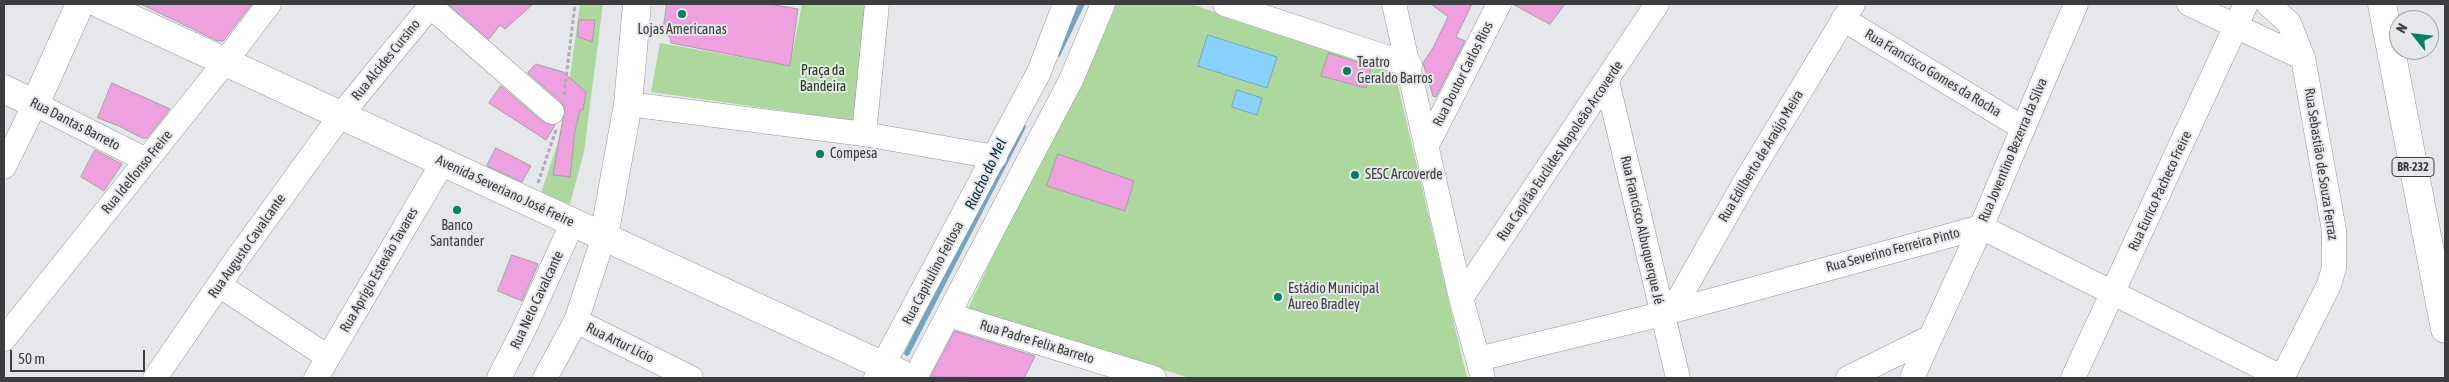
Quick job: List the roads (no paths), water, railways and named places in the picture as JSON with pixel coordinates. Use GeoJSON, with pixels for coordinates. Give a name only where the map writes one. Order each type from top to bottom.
{"type":"FeatureCollection","features":[{"type":"Feature","properties":{"kind":"main road"},"geometry":{"type":"LineString","coordinates":[[35,104],[80,4]]}},
{"type":"Feature","properties":{"kind":"main road","name":"Avenida Severiano José Freire"},"geometry":{"type":"LineString","coordinates":[[100,4],[604,236],[880,372],[910,378]]}},
{"type":"Feature","properties":{"kind":"main road"},"geometry":{"type":"LineString","coordinates":[[604,236],[628,104],[637,4]]}},
{"type":"Feature","properties":{"kind":"main road","name":"BR-232"},"geometry":{"type":"LineString","coordinates":[[2382,4],[2445,329]]}},
{"type":"Feature","properties":{"kind":"main road","name":"Rua Dantas Barreto"},"geometry":{"type":"LineString","coordinates":[[4,89],[35,104]]}},
{"type":"Feature","properties":{"kind":"street","name":"Rua Idelfonso Freire"},"geometry":{"type":"LineString","coordinates":[[4,340],[269,4]]}},
{"type":"Feature","properties":{"kind":"street"},"geometry":{"type":"LineString","coordinates":[[864,134],[877,4]]}},
{"type":"Feature","properties":{"kind":"street","name":"Rua Capitulino Feitosa"},"geometry":{"type":"LineString","coordinates":[[880,372],[1039,72],[1065,4]]}},
{"type":"Feature","properties":{"kind":"street"},"geometry":{"type":"LineString","coordinates":[[915,378],[1071,80],[1103,4]]}},
{"type":"Feature","properties":{"kind":"street"},"geometry":{"type":"LineString","coordinates":[[1225,4],[1410,65]]}},
{"type":"Feature","properties":{"kind":"street"},"geometry":{"type":"LineString","coordinates":[[1394,4],[1410,65],[1461,298],[1480,369]]}},
{"type":"Feature","properties":{"kind":"street","name":"Rua Doutor Carlos Rios"},"geometry":{"type":"LineString","coordinates":[[1427,145],[1499,4]]}},
{"type":"Feature","properties":{"kind":"street","name":"Rua Capitão Euclides Napoleão Arcoverde"},"geometry":{"type":"LineString","coordinates":[[1461,298],[1607,81],[1656,4]]}},
{"type":"Feature","properties":{"kind":"street","name":"Rua Joventino Bezerra da Silva"},"geometry":{"type":"LineString","coordinates":[[1912,378],[1980,227],[2076,4]]}},
{"type":"Feature","properties":{"kind":"street"},"geometry":{"type":"LineString","coordinates":[[2189,4],[2303,58]]}},
{"type":"Feature","properties":{"kind":"street","name":"Rua Eurico Pacheco Freire"},"geometry":{"type":"LineString","coordinates":[[2073,378],[2246,4]]}},
{"type":"Feature","properties":{"kind":"street","name":"Rua Sebastião de Souza Ferraz"},"geometry":{"type":"LineString","coordinates":[[2268,4],[2289,23],[2303,58],[2334,230],[2334,268],[2329,285],[2282,378]]}},
{"type":"Feature","properties":{"kind":"street"},"geometry":{"type":"LineString","coordinates":[[431,5],[552,112]]}},
{"type":"Feature","properties":{"kind":"street","name":"Rua Alcides Cursino"},"geometry":{"type":"LineString","coordinates":[[341,115],[431,5]]}},
{"type":"Feature","properties":{"kind":"street","name":"Rua Francisco Gomes da Rocha"},"geometry":{"type":"LineString","coordinates":[[1848,11],[2023,128]]}},
{"type":"Feature","properties":{"kind":"street","name":"Rua Edilberto de Araújo Meira"},"geometry":{"type":"LineString","coordinates":[[1667,312],[1848,11]]}},
{"type":"Feature","properties":{"kind":"street","name":"Rua Francisco Albuquerque Jé"},"geometry":{"type":"LineString","coordinates":[[1607,81],[1667,312],[1678,378]]}},
{"type":"Feature","properties":{"kind":"street","name":"Rua Dantas Barreto"},"geometry":{"type":"LineString","coordinates":[[35,104],[146,160]]}},
{"type":"Feature","properties":{"kind":"street"},"geometry":{"type":"LineString","coordinates":[[4,167],[35,104]]}},
{"type":"Feature","properties":{"kind":"street"},"geometry":{"type":"LineString","coordinates":[[628,104],[864,134],[995,157]]}},
{"type":"Feature","properties":{"kind":"street","name":"Rua Augusto Cavalcante"},"geometry":{"type":"LineString","coordinates":[[155,378],[341,115]]}},
{"type":"Feature","properties":{"kind":"street","name":"Rua Aprígio Estevão Tavares"},"geometry":{"type":"LineString","coordinates":[[316,378],[443,162]]}},
{"type":"Feature","properties":{"kind":"street","name":"Rua Neto Cavalcante"},"geometry":{"type":"LineString","coordinates":[[499,378],[524,330],[573,222]]}},
{"type":"Feature","properties":{"kind":"street"},"geometry":{"type":"LineString","coordinates":[[1980,227],[2282,378]]}},
{"type":"Feature","properties":{"kind":"street","name":"Rua Severino Ferreira Pinto"},"geometry":{"type":"LineString","coordinates":[[1480,369],[1667,312],[1980,227]]}},
{"type":"Feature","properties":{"kind":"street"},"geometry":{"type":"LineString","coordinates":[[545,378],[576,321],[604,236]]}},
{"type":"Feature","properties":{"kind":"street"},"geometry":{"type":"LineString","coordinates":[[219,285],[328,357]]}},
{"type":"Feature","properties":{"kind":"street","name":"Rua Padre Felix Barreto"},"geometry":{"type":"LineString","coordinates":[[949,315],[1154,378]]}},
{"type":"Feature","properties":{"kind":"street","name":"Rua Artur Lício"},"geometry":{"type":"LineString","coordinates":[[576,321],[691,378]]}},
{"type":"Feature","properties":{"kind":"street"},"geometry":{"type":"LineString","coordinates":[[1848,378],[1929,338]]}},
{"type":"Feature","properties":{"kind":"water"},"geometry":{"type":"Polygon","coordinates":[[[1208,35],[1277,57],[1267,88],[1198,66],[1208,35]]]}},
{"type":"Feature","properties":{"kind":"water"},"geometry":{"type":"Polygon","coordinates":[[[1237,90],[1262,98],[1257,115],[1232,107],[1237,90]]]}},
{"type":"Feature","properties":{"kind":"waterway","name":"Riacho do Mel"},"geometry":{"type":"LineString","coordinates":[[1058,54],[1082,4]]}},
{"type":"Feature","properties":{"kind":"waterway","name":"Riacho do Mel"},"geometry":{"type":"LineString","coordinates":[[907,353],[1023,127]]}},
{"type":"Feature","properties":{"kind":"place","name":"Lojas Americanas"},"geometry":{"type":"Point","coordinates":[682,14]}},
{"type":"Feature","properties":{"kind":"place","name":"Teatro Geraldo Barros"},"geometry":{"type":"Point","coordinates":[1347,71]}},
{"type":"Feature","properties":{"kind":"place","name":"Compesa"},"geometry":{"type":"Point","coordinates":[820,154]}},
{"type":"Feature","properties":{"kind":"place","name":"SESC Arcoverde"},"geometry":{"type":"Point","coordinates":[1355,175]}},
{"type":"Feature","properties":{"kind":"place","name":"Banco Santander"},"geometry":{"type":"Point","coordinates":[457,210]}},
{"type":"Feature","properties":{"kind":"place","name":"Estádio Municipal Áureo Bradley"},"geometry":{"type":"Point","coordinates":[1278,297]}},
{"type":"Feature","properties":{"kind":"park label","name":"Praça da Bandeira"},"geometry":{"type":"Point","coordinates":[823,79]}}]}
